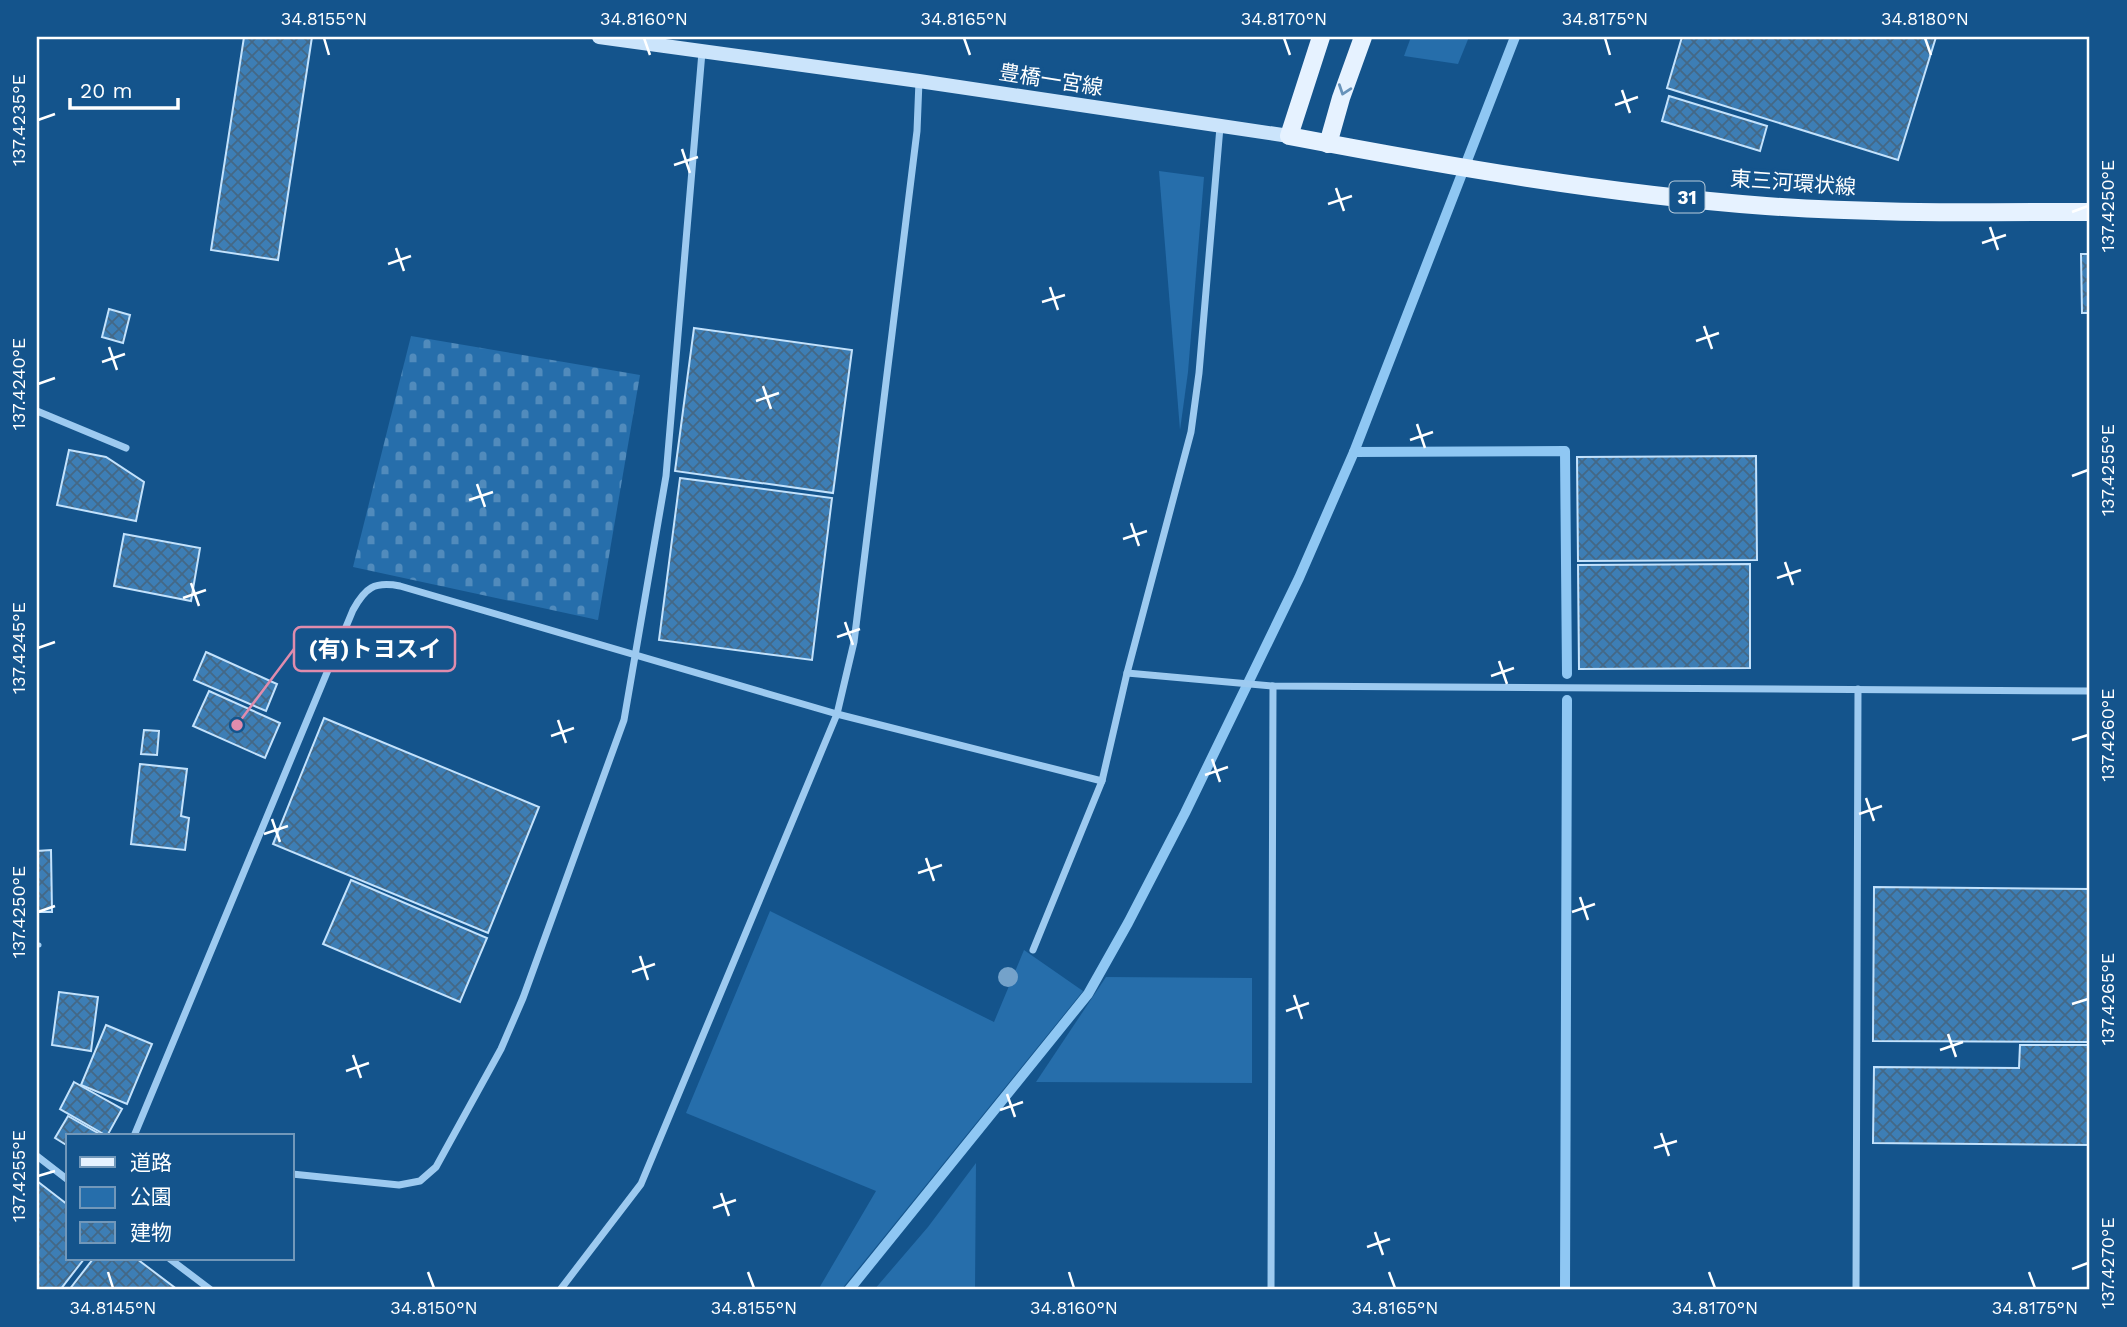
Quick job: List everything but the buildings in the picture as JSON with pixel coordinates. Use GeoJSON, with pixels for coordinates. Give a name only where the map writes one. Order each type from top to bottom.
{"type":"FeatureCollection","features":[{"type":"Feature","properties":{"kind":"main road","name":"豊橋一宮線"},"geometry":{"type":"LineString","coordinates":[[599,37],[1289,136]]}},
{"type":"Feature","properties":{"kind":"main road"},"geometry":{"type":"LineString","coordinates":[[1289,136],[1321,37]]}},
{"type":"Feature","properties":{"kind":"main road"},"geometry":{"type":"LineString","coordinates":[[1328,144],[1363,37]]}},
{"type":"Feature","properties":{"kind":"main road","name":"東三河環状線"},"geometry":{"type":"LineString","coordinates":[[1289,136],[1546,182],[1766,206],[1916,212],[2090,212]]}},
{"type":"Feature","properties":{"kind":"street"},"geometry":{"type":"LineString","coordinates":[[294,1174],[399,1185],[420,1181],[436,1167],[501,1049],[523,998],[624,720],[666,476],[702,52]]}},
{"type":"Feature","properties":{"kind":"street"},"geometry":{"type":"LineString","coordinates":[[560,1290],[641,1184],[837,714],[854,642],[917,131],[919,81]]}},
{"type":"Feature","properties":{"kind":"street"},"geometry":{"type":"LineString","coordinates":[[1033,950],[1102,781],[1127,673],[1191,432],[1199,373],[1220,127]]}},
{"type":"Feature","properties":{"kind":"street"},"geometry":{"type":"LineString","coordinates":[[37,411],[126,448]]}},
{"type":"Feature","properties":{"kind":"street"},"geometry":{"type":"LineString","coordinates":[[135,1134],[362,593],[373,587],[386,583],[400,586],[837,714],[1102,781]]}},
{"type":"Feature","properties":{"kind":"street"},"geometry":{"type":"LineString","coordinates":[[1127,673],[1273,686],[2090,691]]}},
{"type":"Feature","properties":{"kind":"street"},"geometry":{"type":"LineString","coordinates":[[1270,1290],[1273,686]]}},
{"type":"Feature","properties":{"kind":"street"},"geometry":{"type":"LineString","coordinates":[[1856,1290],[1858,689]]}},
{"type":"Feature","properties":{"kind":"street"},"geometry":{"type":"LineString","coordinates":[[37,1156],[66,1178]]}},
{"type":"Feature","properties":{"kind":"street"},"geometry":{"type":"LineString","coordinates":[[171,1260],[211,1290]]}},
{"type":"Feature","properties":{"kind":"green space"},"geometry":{"type":"Polygon","coordinates":[[[1411,37],[1469,37],[1458,64],[1404,56],[1411,37]]]}},
{"type":"Feature","properties":{"kind":"green space"},"geometry":{"type":"Polygon","coordinates":[[[1159,171],[1204,177],[1188,372],[1180,430],[1159,171]]]}},
{"type":"Feature","properties":{"kind":"green space"},"geometry":{"type":"Polygon","coordinates":[[[411,336],[640,375],[598,620],[353,567],[411,336]]]}},
{"type":"Feature","properties":{"kind":"green space"},"geometry":{"type":"Polygon","coordinates":[[[770,911],[994,1022],[1024,950],[1083,991],[841,1290],[818,1290],[876,1191],[686,1113],[770,911]]]}},
{"type":"Feature","properties":{"kind":"green space"},"geometry":{"type":"Polygon","coordinates":[[[1106,977],[1252,978],[1252,1083],[1036,1082],[1106,977]]]}},
{"type":"Feature","properties":{"kind":"green space"},"geometry":{"type":"Polygon","coordinates":[[[976,1163],[975,1290],[874,1290],[928,1227],[976,1163]]]}},
{"type":"Feature","properties":{"kind":"waterway"},"geometry":{"type":"LineString","coordinates":[[849,1290],[1088,994],[1128,923],[1185,813],[1299,578],[1354,452],[1515,37]]}},
{"type":"Feature","properties":{"kind":"waterway"},"geometry":{"type":"LineString","coordinates":[[1354,452],[1565,451],[1567,674]]}},
{"type":"Feature","properties":{"kind":"waterway"},"geometry":{"type":"LineString","coordinates":[[1565,1290],[1567,700]]}},
{"type":"Feature","properties":{"kind":"place","name":"(有)トヨスイ"},"geometry":{"type":"Point","coordinates":[237,725]}}]}
